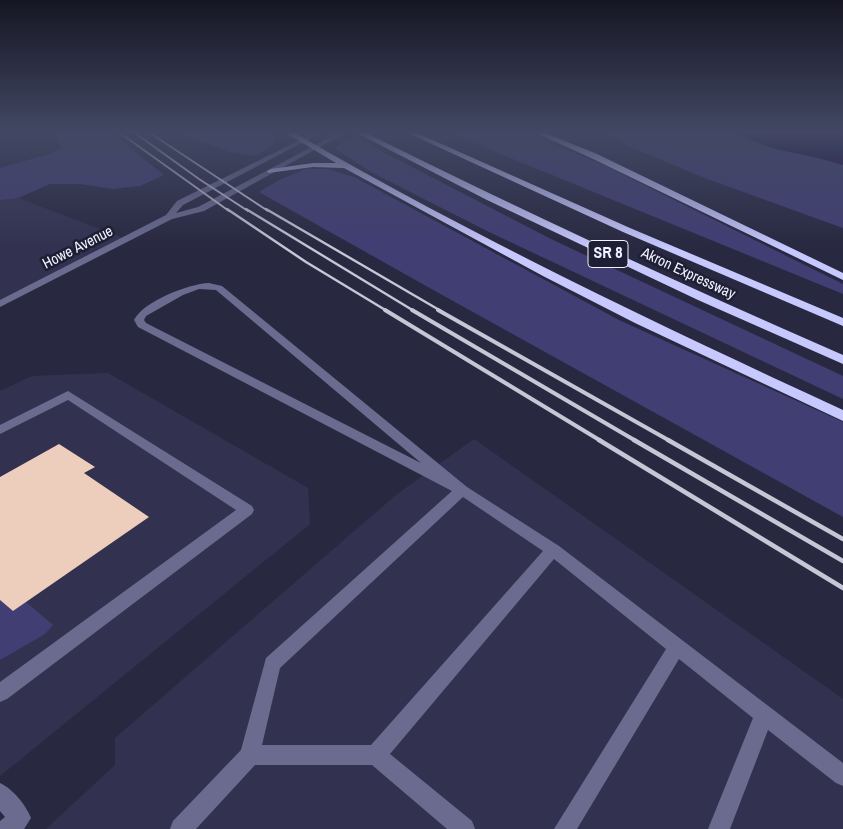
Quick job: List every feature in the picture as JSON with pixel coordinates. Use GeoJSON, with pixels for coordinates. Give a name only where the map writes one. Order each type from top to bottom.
{"type":"FeatureCollection","features":[{"type":"Feature","properties":{"kind":"highway"},"geometry":{"type":"LineString","coordinates":[[356,172],[563,283],[843,416]]}},
{"type":"Feature","properties":{"kind":"highway","name":"Akron Expressway"},"geometry":{"type":"LineString","coordinates":[[438,172],[693,294],[843,360]]}},
{"type":"Feature","properties":{"kind":"highway","name":"Akron Expressway"},"geometry":{"type":"LineString","coordinates":[[495,172],[722,272],[843,322]]}},
{"type":"Feature","properties":{"kind":"highway"},"geometry":{"type":"LineString","coordinates":[[626,172],[843,277]]}},
{"type":"Feature","properties":{"kind":"street","name":"Howe Avenue"},"geometry":{"type":"LineString","coordinates":[[169,217],[180,203],[241,172]]}},
{"type":"Feature","properties":{"kind":"street","name":"Howe Avenue"},"geometry":{"type":"LineString","coordinates":[[0,304],[169,217],[201,209],[270,172]]}},
{"type":"Feature","properties":{"kind":"street"},"geometry":{"type":"LineString","coordinates":[[462,490],[219,288],[210,284],[196,285],[142,314],[139,320],[142,325],[462,490],[553,550],[843,776]]}},
{"type":"Feature","properties":{"kind":"street"},"geometry":{"type":"LineString","coordinates":[[0,430],[68,395],[247,510],[0,693]]}},
{"type":"Feature","properties":{"kind":"street"},"geometry":{"type":"LineString","coordinates":[[181,829],[250,755],[272,664],[462,490]]}},
{"type":"Feature","properties":{"kind":"street"},"geometry":{"type":"LineString","coordinates":[[376,755],[553,550]]}},
{"type":"Feature","properties":{"kind":"street"},"geometry":{"type":"LineString","coordinates":[[565,829],[677,647]]}},
{"type":"Feature","properties":{"kind":"street"},"geometry":{"type":"LineString","coordinates":[[718,829],[764,716]]}},
{"type":"Feature","properties":{"kind":"street"},"geometry":{"type":"LineString","coordinates":[[250,755],[376,755],[464,829]]}},
{"type":"Feature","properties":{"kind":"street"},"geometry":{"type":"LineString","coordinates":[[0,794],[20,818],[7,829]]}},
{"type":"Feature","properties":{"kind":"shaded area"},"geometry":{"type":"Polygon","coordinates":[[[0,172],[160,172],[164,175],[140,186],[112,189],[81,184],[50,184],[18,198],[0,200],[0,172]]]}},
{"type":"Feature","properties":{"kind":"shaded area"},"geometry":{"type":"Polygon","coordinates":[[[299,172],[336,172],[354,177],[619,320],[843,422],[843,517],[259,192],[279,180],[299,172]]]}},
{"type":"Feature","properties":{"kind":"shaded area"},"geometry":{"type":"Polygon","coordinates":[[[371,172],[421,172],[551,239],[843,376],[843,399],[487,231],[371,172]]]}},
{"type":"Feature","properties":{"kind":"shaded area"},"geometry":{"type":"Polygon","coordinates":[[[544,172],[617,172],[843,284],[843,294],[544,172]]]}},
{"type":"Feature","properties":{"kind":"shaded area"},"geometry":{"type":"Polygon","coordinates":[[[689,172],[843,172],[843,228],[689,172]]]}},
{"type":"Feature","properties":{"kind":"shaded area"},"geometry":{"type":"Polygon","coordinates":[[[0,191],[126,239],[0,304],[0,191]]]}},
{"type":"Feature","properties":{"kind":"shaded area"},"geometry":{"type":"Polygon","coordinates":[[[108,373],[308,488],[310,524],[0,776],[0,391],[32,376],[108,373]]]}},
{"type":"Feature","properties":{"kind":"shaded area"},"geometry":{"type":"Polygon","coordinates":[[[474,439],[843,699],[843,829],[46,829],[115,765],[115,738],[396,495],[474,439]]]}},
{"type":"Feature","properties":{"kind":"shaded area"},"geometry":{"type":"Polygon","coordinates":[[[0,600],[13,611],[26,602],[53,625],[45,634],[0,660],[0,600]]]}},
{"type":"Feature","properties":{"kind":"building"},"geometry":{"type":"Polygon","coordinates":[[[59,444],[95,467],[84,473],[149,517],[13,611],[0,600],[0,477],[59,444]]]}},
{"type":"Feature","properties":{"kind":"railway"},"geometry":{"type":"LineString","coordinates":[[174,172],[229,211]]}},
{"type":"Feature","properties":{"kind":"railway"},"geometry":{"type":"LineString","coordinates":[[189,172],[248,211]]}},
{"type":"Feature","properties":{"kind":"railway"},"geometry":{"type":"LineString","coordinates":[[209,172],[268,211]]}},
{"type":"Feature","properties":{"kind":"railway"},"geometry":{"type":"LineString","coordinates":[[227,209],[306,262],[387,311]]}},
{"type":"Feature","properties":{"kind":"railway"},"geometry":{"type":"LineString","coordinates":[[246,209],[414,311]]}},
{"type":"Feature","properties":{"kind":"railway"},"geometry":{"type":"LineString","coordinates":[[266,209],[441,311]]}},
{"type":"Feature","properties":{"kind":"railway"},"geometry":{"type":"LineString","coordinates":[[385,310],[601,441]]}},
{"type":"Feature","properties":{"kind":"railway"},"geometry":{"type":"LineString","coordinates":[[412,310],[636,441]]}},
{"type":"Feature","properties":{"kind":"railway"},"geometry":{"type":"LineString","coordinates":[[438,310],[670,441]]}},
{"type":"Feature","properties":{"kind":"railway"},"geometry":{"type":"LineString","coordinates":[[599,440],[843,588]]}},
{"type":"Feature","properties":{"kind":"railway"},"geometry":{"type":"LineString","coordinates":[[634,440],[843,561]]}},
{"type":"Feature","properties":{"kind":"railway"},"geometry":{"type":"LineString","coordinates":[[668,440],[843,539]]}}]}
